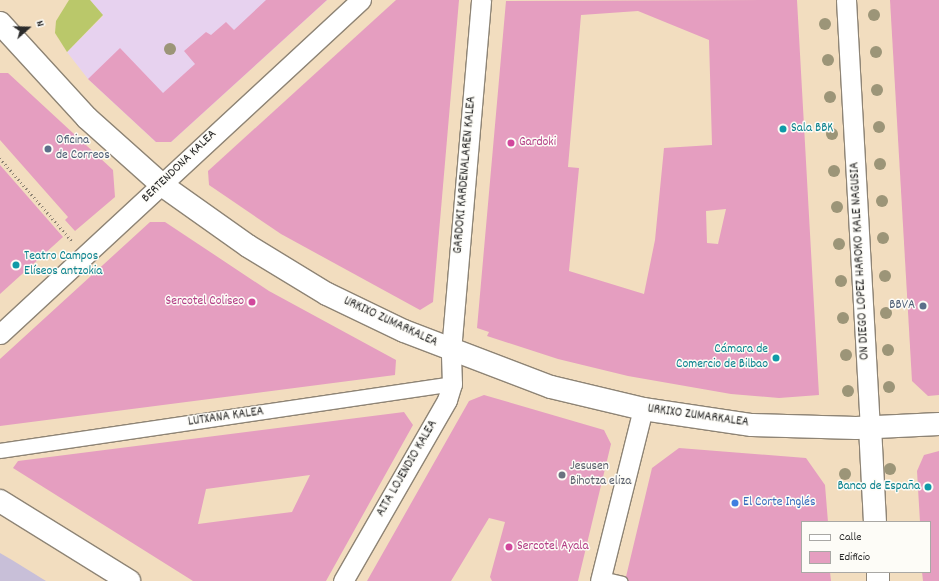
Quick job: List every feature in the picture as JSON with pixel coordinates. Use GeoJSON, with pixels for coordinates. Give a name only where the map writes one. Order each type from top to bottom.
{"type":"FeatureCollection","features":[{"type":"Feature","properties":{"kind":"main road","name":"URKIXO ZUMARKALEA"},"geometry":{"type":"LineString","coordinates":[[2,31],[87,118],[162,185],[248,246],[328,294],[451,351],[551,387],[643,409],[752,425],[870,427],[939,424]]}},
{"type":"Feature","properties":{"kind":"main road","name":"ON DIEGO LOPEZ HAROKO KALE NAGUSIA"},"geometry":{"type":"LineString","coordinates":[[870,427],[875,521]]}},
{"type":"Feature","properties":{"kind":"main road"},"geometry":{"type":"LineString","coordinates":[[0,501],[129,581]]}},
{"type":"Feature","properties":{"kind":"street","name":"BERTENDONA KALEA"},"geometry":{"type":"LineString","coordinates":[[0,334],[361,0]]}},
{"type":"Feature","properties":{"kind":"street","name":"GARDOKI KARDENALAREN KALEA"},"geometry":{"type":"LineString","coordinates":[[451,351],[481,0]]}},
{"type":"Feature","properties":{"kind":"street","name":"ON DIEGO LOPEZ HAROKO KALE NAGUSIA"},"geometry":{"type":"LineString","coordinates":[[846,0],[870,427]]}},
{"type":"Feature","properties":{"kind":"street","name":"AITA LOJENDIO KALEA"},"geometry":{"type":"LineString","coordinates":[[343,581],[447,400],[452,384],[451,351]]}},
{"type":"Feature","properties":{"kind":"street","name":"LUTXANA KALEA"},"geometry":{"type":"LineString","coordinates":[[0,451],[452,384]]}},
{"type":"Feature","properties":{"kind":"street"},"geometry":{"type":"LineString","coordinates":[[600,578],[643,409]]}},
{"type":"Feature","properties":{"kind":"lane"},"geometry":{"type":"LineString","coordinates":[[600,578],[622,581]]}},
{"type":"Feature","properties":{"kind":"path"},"geometry":{"type":"LineString","coordinates":[[0,158],[86,256]]}},
{"type":"Feature","properties":{"kind":"shaded area"},"geometry":{"type":"Polygon","coordinates":[[[90,0],[327,0],[171,142],[156,142],[88,79],[67,52],[103,16],[90,0]]]}},
{"type":"Feature","properties":{"kind":"shaded area"},"geometry":{"type":"Polygon","coordinates":[[[0,553],[12,560],[46,581],[0,581],[0,553]]]}},
{"type":"Feature","properties":{"kind":"green space"},"geometry":{"type":"Polygon","coordinates":[[[69,0],[90,0],[103,15],[67,52],[55,33],[56,21],[69,0]]]}},
{"type":"Feature","properties":{"kind":"building"},"geometry":{"type":"Polygon","coordinates":[[[266,0],[327,0],[171,142],[156,142],[88,79],[120,48],[163,93],[195,64],[184,51],[206,32],[211,35],[226,22],[234,30],[266,0]]]}},
{"type":"Feature","properties":{"kind":"building"},"geometry":{"type":"Polygon","coordinates":[[[396,0],[459,0],[433,302],[420,310],[281,234],[209,185],[208,171],[396,0]]]}},
{"type":"Feature","properties":{"kind":"building"},"geometry":{"type":"Polygon","coordinates":[[[797,0],[819,395],[779,398],[731,394],[628,376],[558,359],[487,336],[489,332],[477,328],[506,1],[797,0]],[[638,11],[581,15],[568,167],[579,168],[569,271],[644,294],[655,240],[664,148],[712,145],[709,40],[638,11]],[[726,209],[706,211],[707,243],[718,244],[726,209]]]}},
{"type":"Feature","properties":{"kind":"building"},"geometry":{"type":"Polygon","coordinates":[[[890,0],[939,0],[939,395],[928,396],[912,381],[890,0]]]}},
{"type":"Feature","properties":{"kind":"building","name":"Oficina de Correos"},"geometry":{"type":"Polygon","coordinates":[[[0,73],[8,73],[113,170],[115,197],[75,231],[65,220],[68,217],[0,140],[0,73]]]}},
{"type":"Feature","properties":{"kind":"building","name":"Teatro Campos Elíseos antzokia"},"geometry":{"type":"Polygon","coordinates":[[[0,165],[63,237],[0,294],[0,165]]]}},
{"type":"Feature","properties":{"kind":"building"},"geometry":{"type":"Polygon","coordinates":[[[150,222],[165,222],[269,291],[396,360],[395,375],[0,426],[0,359],[150,222]]]}},
{"type":"Feature","properties":{"kind":"building"},"geometry":{"type":"Polygon","coordinates":[[[484,395],[604,430],[611,444],[578,581],[492,581],[490,577],[505,522],[489,518],[451,581],[367,581],[469,401],[484,395]]]}},
{"type":"Feature","properties":{"kind":"building"},"geometry":{"type":"Polygon","coordinates":[[[404,412],[413,425],[326,581],[193,581],[13,468],[18,461],[404,412]],[[310,475],[206,489],[198,524],[292,512],[310,475]]]}},
{"type":"Feature","properties":{"kind":"building","name":"El Corte Inglés"},"geometry":{"type":"Polygon","coordinates":[[[679,448],[806,458],[825,485],[828,521],[801,521],[801,573],[830,573],[831,581],[625,581],[652,468],[679,448]]]}},
{"type":"Feature","properties":{"kind":"building","name":"Banco de España"},"geometry":{"type":"Polygon","coordinates":[[[939,451],[939,581],[923,581],[922,573],[931,573],[931,521],[920,521],[917,471],[924,455],[939,451]]]}},
{"type":"Feature","properties":{"kind":"place","name":"Sala BBK"},"geometry":{"type":"Point","coordinates":[783,129]}},
{"type":"Feature","properties":{"kind":"place","name":"Gardoki"},"geometry":{"type":"Point","coordinates":[511,143]}},
{"type":"Feature","properties":{"kind":"place","name":"Oficina de Correos"},"geometry":{"type":"Point","coordinates":[48,149]}},
{"type":"Feature","properties":{"kind":"place","name":"Teatro Campos Elíseos antzokia"},"geometry":{"type":"Point","coordinates":[16,265]}},
{"type":"Feature","properties":{"kind":"place","name":"Sercotel Coliseo"},"geometry":{"type":"Point","coordinates":[252,302]}},
{"type":"Feature","properties":{"kind":"place","name":"BBVA"},"geometry":{"type":"Point","coordinates":[923,306]}},
{"type":"Feature","properties":{"kind":"place","name":"Cámara de Comercio de Bilbao"},"geometry":{"type":"Point","coordinates":[776,358]}},
{"type":"Feature","properties":{"kind":"place","name":"Jesusen Bihotza eliza"},"geometry":{"type":"Point","coordinates":[562,475]}},
{"type":"Feature","properties":{"kind":"place","name":"Banco de España"},"geometry":{"type":"Point","coordinates":[928,487]}},
{"type":"Feature","properties":{"kind":"place","name":"El Corte Inglés"},"geometry":{"type":"Point","coordinates":[735,503]}},
{"type":"Feature","properties":{"kind":"place","name":"Sercotel Ayala"},"geometry":{"type":"Point","coordinates":[509,547]}}]}
